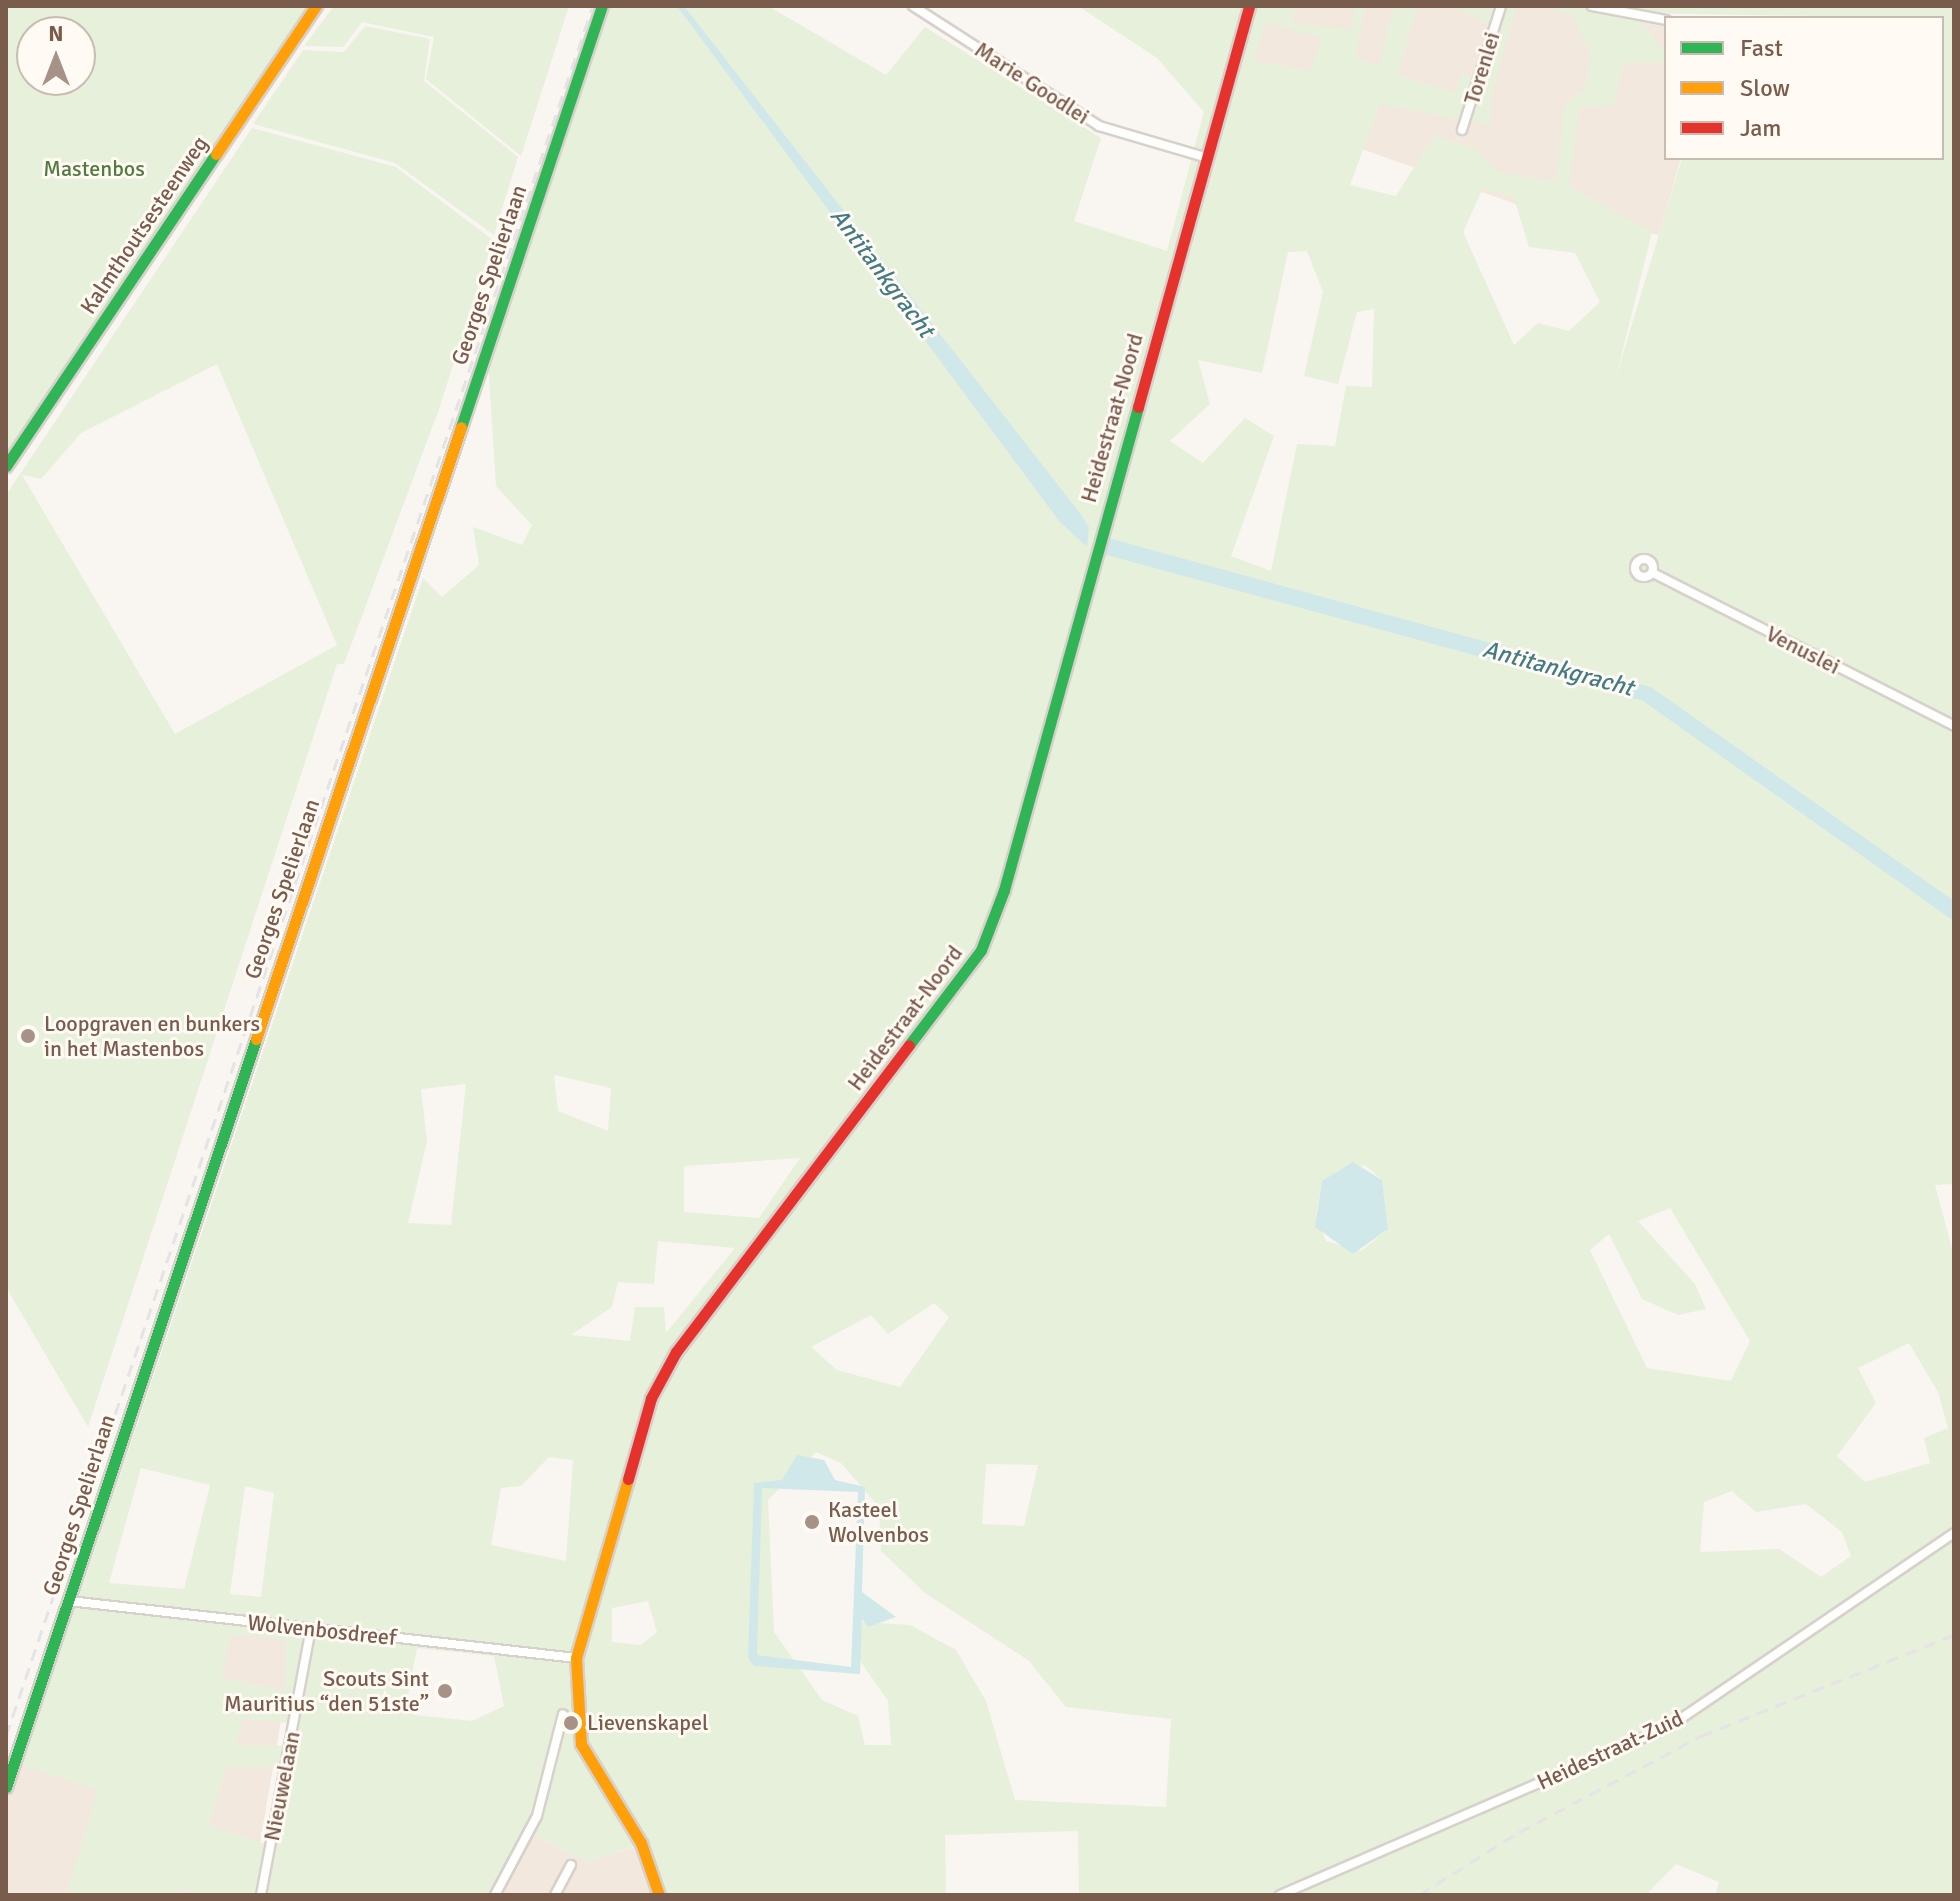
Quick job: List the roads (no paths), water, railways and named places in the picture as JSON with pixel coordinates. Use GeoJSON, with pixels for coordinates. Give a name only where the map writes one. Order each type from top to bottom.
{"type":"FeatureCollection","features":[{"type":"Feature","properties":{"kind":"street","name":"Kalmthoutsesteenweg"},"geometry":{"type":"LineString","coordinates":[[6,466],[316,6]]}},
{"type":"Feature","properties":{"kind":"street","name":"Georges Spelierlaan"},"geometry":{"type":"LineString","coordinates":[[6,1787],[602,6]]}},
{"type":"Feature","properties":{"kind":"street","name":"Marie Goodlei"},"geometry":{"type":"LineString","coordinates":[[913,6],[1099,126],[1204,157]]}},
{"type":"Feature","properties":{"kind":"street","name":"Heidestraat-Noord"},"geometry":{"type":"LineString","coordinates":[[659,1895],[641,1843],[581,1744],[576,1658],[660,1375],[972,963],[993,923],[1204,157],[1249,6]]}},
{"type":"Feature","properties":{"kind":"street","name":"Torenlei"},"geometry":{"type":"LineString","coordinates":[[1462,130],[1501,6]]}},
{"type":"Feature","properties":{"kind":"street"},"geometry":{"type":"LineString","coordinates":[[1592,6],[1664,20]]}},
{"type":"Feature","properties":{"kind":"street","name":"Venuslei"},"geometry":{"type":"LineString","coordinates":[[1653,573],[1954,726]]}},
{"type":"Feature","properties":{"kind":"street","name":"Heidestraat-Zuid"},"geometry":{"type":"LineString","coordinates":[[1280,1895],[1670,1726],[1954,1533]]}},
{"type":"Feature","properties":{"kind":"street","name":"Wolvenbosdreef"},"geometry":{"type":"LineString","coordinates":[[69,1601],[576,1658]]}},
{"type":"Feature","properties":{"kind":"street","name":"Nieuwelaan"},"geometry":{"type":"LineString","coordinates":[[261,1895],[311,1629]]}},
{"type":"Feature","properties":{"kind":"street"},"geometry":{"type":"LineString","coordinates":[[495,1895],[537,1816],[563,1714]]}},
{"type":"Feature","properties":{"kind":"street"},"geometry":{"type":"LineString","coordinates":[[555,1895],[571,1865]]}},
{"type":"Feature","properties":{"kind":"water","name":"Antitankgracht"},"geometry":{"type":"Polygon","coordinates":[[[677,6],[684,6],[1079,512],[1089,527],[1087,547],[1059,521],[677,6]]]}},
{"type":"Feature","properties":{"kind":"water","name":"Antitankgracht"},"geometry":{"type":"Polygon","coordinates":[[[1108,538],[1651,687],[1954,901],[1954,921],[1643,701],[1103,554],[1108,538]]]}},
{"type":"Feature","properties":{"kind":"water"},"geometry":{"type":"Polygon","coordinates":[[[1353,1162],[1382,1180],[1388,1229],[1353,1254],[1315,1227],[1322,1181],[1353,1162]]]}},
{"type":"Feature","properties":{"kind":"water"},"geometry":{"type":"Polygon","coordinates":[[[797,1455],[824,1460],[835,1480],[865,1487],[862,1592],[896,1617],[868,1627],[862,1619],[860,1674],[754,1666],[748,1658],[754,1483],[782,1480],[797,1455]],[[762,1488],[757,1655],[851,1667],[858,1492],[762,1488]]]}},
{"type":"Feature","properties":{"kind":"railway"},"geometry":{"type":"LineString","coordinates":[[6,1736],[593,6]]}},
{"type":"Feature","properties":{"kind":"railway"},"geometry":{"type":"LineString","coordinates":[[1419,1895],[1519,1832],[1701,1736],[1954,1635]]}},
{"type":"Feature","properties":{"kind":"place","name":"Loopgraven en bunkers in het Mastenbos"},"geometry":{"type":"Point","coordinates":[28,1036]}},
{"type":"Feature","properties":{"kind":"place","name":"Kasteel Wolvenbos"},"geometry":{"type":"Point","coordinates":[812,1522]}},
{"type":"Feature","properties":{"kind":"place","name":"Scouts Sint Mauritius “den 51ste”"},"geometry":{"type":"Point","coordinates":[445,1691]}},
{"type":"Feature","properties":{"kind":"place","name":"Lievenskapel"},"geometry":{"type":"Point","coordinates":[571,1723]}},
{"type":"Feature","properties":{"kind":"park label","name":"Mastenbos"},"geometry":{"type":"Point","coordinates":[94,169]}}]}
